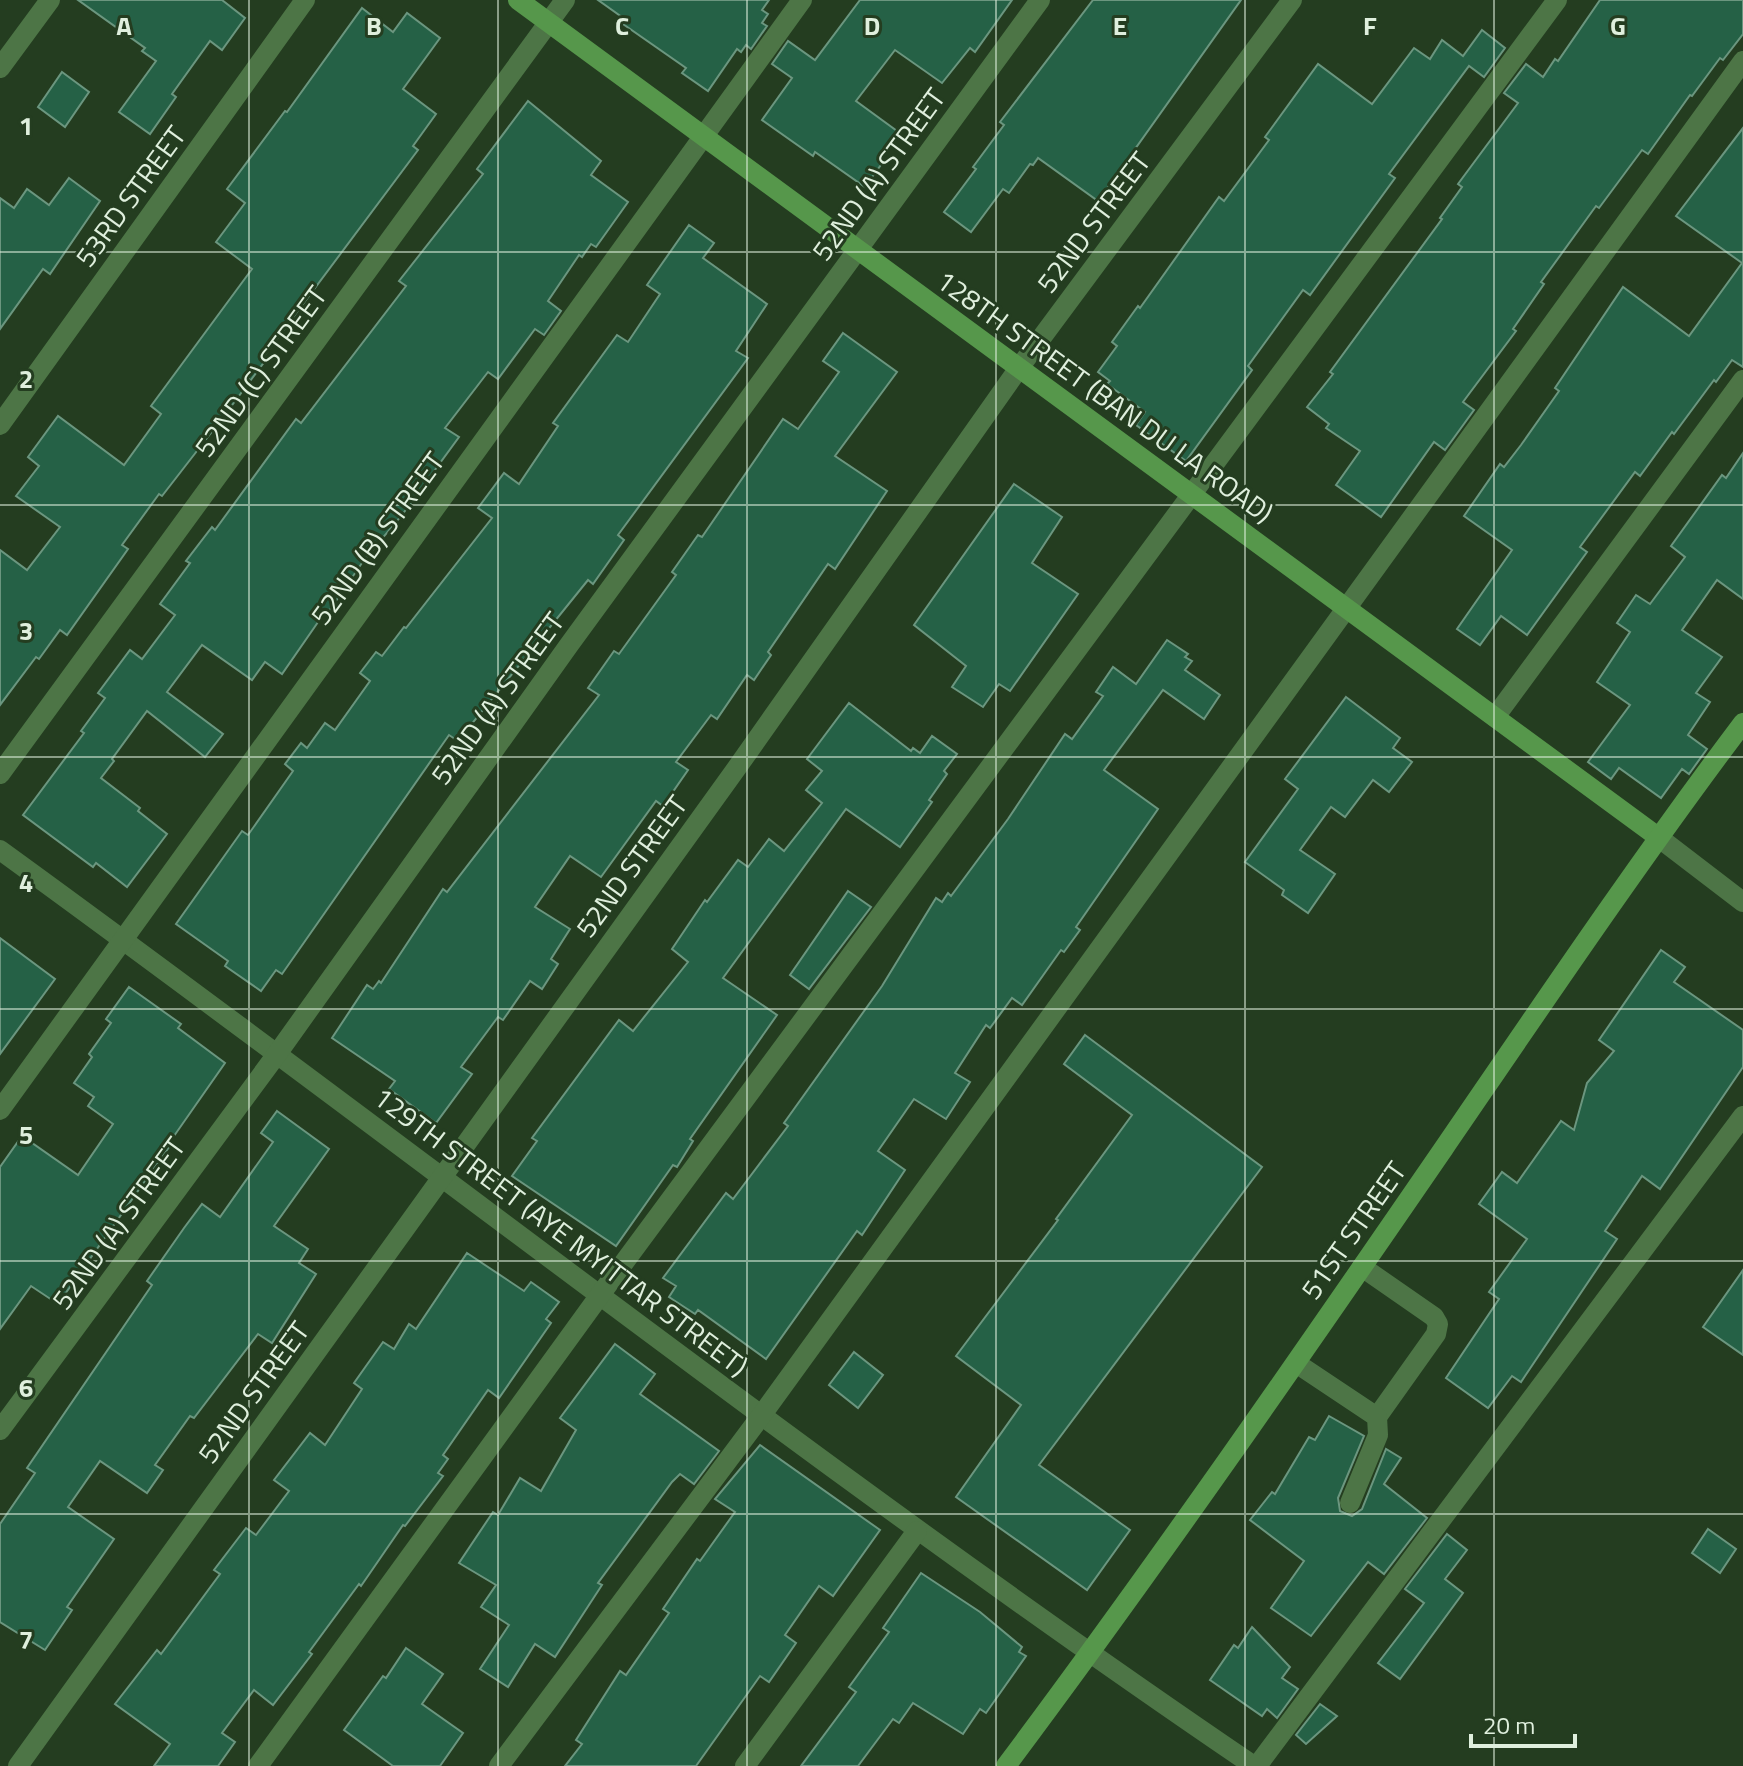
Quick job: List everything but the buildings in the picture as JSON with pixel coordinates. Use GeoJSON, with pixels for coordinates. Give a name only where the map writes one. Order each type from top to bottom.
{"type":"FeatureCollection","features":[{"type":"Feature","properties":{"kind":"street"},"geometry":{"type":"LineString","coordinates":[[0,68],[50,0]]}},
{"type":"Feature","properties":{"kind":"street","name":"53RD STREET"},"geometry":{"type":"LineString","coordinates":[[0,425],[305,0]]}},
{"type":"Feature","properties":{"kind":"street","name":"128TH STREET (BAN DU LA ROAD)"},"geometry":{"type":"LineString","coordinates":[[518,0],[1658,837]]}},
{"type":"Feature","properties":{"kind":"street","name":"52ND (C) STREET"},"geometry":{"type":"LineString","coordinates":[[0,774],[565,0]]}},
{"type":"Feature","properties":{"kind":"street","name":"52ND (B) STREET"},"geometry":{"type":"LineString","coordinates":[[0,1110],[802,0]]}},
{"type":"Feature","properties":{"kind":"street","name":"52ND (A) STREET"},"geometry":{"type":"LineString","coordinates":[[0,1430],[277,1054],[569,645],[1040,0]]}},
{"type":"Feature","properties":{"kind":"street","name":"52ND STREET"},"geometry":{"type":"LineString","coordinates":[[18,1766],[736,769],[1019,368],[1292,0]]}},
{"type":"Feature","properties":{"kind":"street"},"geometry":{"type":"LineString","coordinates":[[258,1766],[600,1295],[1557,0]]}},
{"type":"Feature","properties":{"kind":"street"},"geometry":{"type":"LineString","coordinates":[[499,1766],[761,1416],[1743,61]]}},
{"type":"Feature","properties":{"kind":"street"},"geometry":{"type":"LineString","coordinates":[[1495,717],[1743,380]]}},
{"type":"Feature","properties":{"kind":"street","name":"51ST STREET"},"geometry":{"type":"LineString","coordinates":[[1006,1766],[1090,1655],[1296,1363],[1658,837],[1743,723]]}},
{"type":"Feature","properties":{"kind":"street"},"geometry":{"type":"LineString","coordinates":[[1658,837],[1743,902]]}},
{"type":"Feature","properties":{"kind":"street","name":"129TH STREET (AYE MYITTAR STREET)"},"geometry":{"type":"LineString","coordinates":[[0,850],[917,1531],[1090,1655],[1255,1766]]}},
{"type":"Feature","properties":{"kind":"street"},"geometry":{"type":"LineString","coordinates":[[1255,1766],[1743,1116]]}},
{"type":"Feature","properties":{"kind":"street"},"geometry":{"type":"LineString","coordinates":[[1350,1503],[1378,1435],[1377,1417],[1436,1334],[1438,1324],[1434,1317],[1362,1267]]}},
{"type":"Feature","properties":{"kind":"street"},"geometry":{"type":"LineString","coordinates":[[1296,1363],[1377,1417]]}},
{"type":"Feature","properties":{"kind":"street"},"geometry":{"type":"LineString","coordinates":[[745,1766],[917,1531]]}}]}
